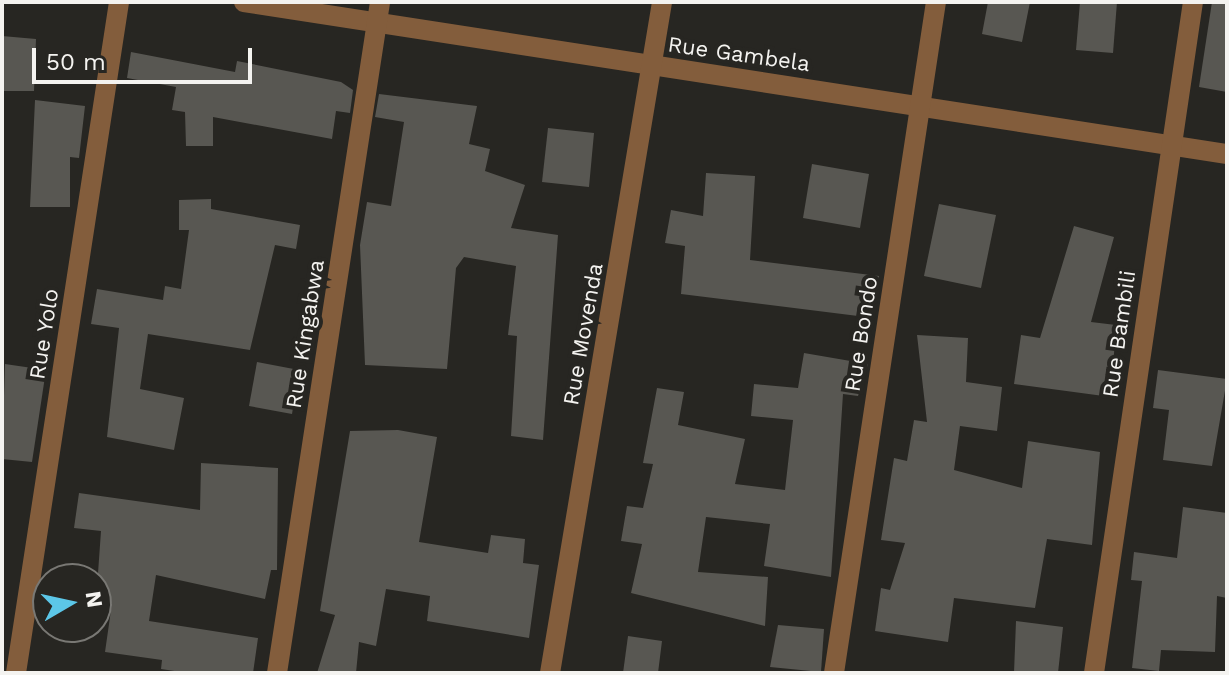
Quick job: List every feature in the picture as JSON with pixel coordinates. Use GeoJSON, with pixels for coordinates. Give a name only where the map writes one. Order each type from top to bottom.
{"type":"FeatureCollection","features":[{"type":"Feature","properties":{"kind":"street","name":"Rue Yolo"},"geometry":{"type":"LineString","coordinates":[[16,673],[119,2]]}},
{"type":"Feature","properties":{"kind":"street","name":"Rue Gambela"},"geometry":{"type":"LineString","coordinates":[[244,2],[379,12],[653,65],[921,104],[1227,154]]}},
{"type":"Feature","properties":{"kind":"street","name":"Rue Movenda"},"geometry":{"type":"LineString","coordinates":[[550,673],[662,2]]}},
{"type":"Feature","properties":{"kind":"street","name":"Rue Bondo"},"geometry":{"type":"LineString","coordinates":[[834,673],[936,2]]}},
{"type":"Feature","properties":{"kind":"street","name":"Rue Bambili"},"geometry":{"type":"LineString","coordinates":[[1094,673],[1193,2]]}},
{"type":"Feature","properties":{"kind":"street","name":"Rue Kingabwa"},"geometry":{"type":"LineString","coordinates":[[277,673],[379,12]]}},
{"type":"Feature","properties":{"kind":"building"},"geometry":{"type":"Polygon","coordinates":[[[988,2],[1030,2],[1022,42],[982,34],[988,2]]]}},
{"type":"Feature","properties":{"kind":"building"},"geometry":{"type":"Polygon","coordinates":[[[1080,2],[1117,2],[1113,53],[1076,50],[1080,2]]]}},
{"type":"Feature","properties":{"kind":"building"},"geometry":{"type":"Polygon","coordinates":[[[1212,2],[1227,2],[1227,92],[1199,87],[1212,2]]]}},
{"type":"Feature","properties":{"kind":"building"},"geometry":{"type":"Polygon","coordinates":[[[2,36],[36,39],[34,91],[2,91],[2,36]]]}},
{"type":"Feature","properties":{"kind":"building"},"geometry":{"type":"Polygon","coordinates":[[[131,52],[235,72],[237,61],[341,82],[353,90],[350,113],[336,111],[332,139],[213,117],[213,146],[186,146],[185,112],[172,110],[176,87],[127,78],[131,52]]]}},
{"type":"Feature","properties":{"kind":"building"},"geometry":{"type":"Polygon","coordinates":[[[379,94],[477,106],[469,144],[490,149],[485,171],[525,185],[511,228],[558,235],[543,440],[511,436],[517,336],[508,335],[516,266],[464,257],[456,268],[447,369],[365,365],[360,245],[367,202],[391,206],[404,122],[375,117],[379,94]]]}},
{"type":"Feature","properties":{"kind":"building"},"geometry":{"type":"Polygon","coordinates":[[[35,100],[85,106],[79,158],[70,157],[70,207],[30,207],[35,100]]]}},
{"type":"Feature","properties":{"kind":"building"},"geometry":{"type":"Polygon","coordinates":[[[548,128],[594,133],[589,187],[542,182],[548,128]]]}},
{"type":"Feature","properties":{"kind":"building"},"geometry":{"type":"Polygon","coordinates":[[[812,164],[869,174],[860,228],[803,218],[812,164]]]}},
{"type":"Feature","properties":{"kind":"building"},"geometry":{"type":"Polygon","coordinates":[[[706,173],[755,176],[750,260],[879,276],[874,318],[681,294],[685,246],[665,243],[671,210],[703,216],[706,173]]]}},
{"type":"Feature","properties":{"kind":"building"},"geometry":{"type":"Polygon","coordinates":[[[211,199],[211,209],[300,225],[296,249],[275,245],[250,350],[148,334],[140,389],[184,398],[174,450],[107,437],[119,328],[91,324],[97,289],[163,300],[165,286],[181,289],[189,230],[179,230],[179,200],[211,199]]]}},
{"type":"Feature","properties":{"kind":"building"},"geometry":{"type":"Polygon","coordinates":[[[939,204],[996,215],[981,288],[924,276],[939,204]]]}},
{"type":"Feature","properties":{"kind":"building"},"geometry":{"type":"Polygon","coordinates":[[[1074,226],[1114,237],[1091,322],[1116,325],[1111,397],[1014,384],[1021,335],[1040,338],[1074,226]]]}},
{"type":"Feature","properties":{"kind":"building"},"geometry":{"type":"Polygon","coordinates":[[[917,335],[968,338],[966,382],[1002,387],[997,431],[960,426],[954,470],[1022,488],[1028,441],[1100,452],[1092,545],[1047,539],[1035,608],[954,598],[948,642],[875,631],[881,588],[890,590],[905,543],[881,540],[894,458],[907,461],[914,420],[927,422],[917,335]]]}},
{"type":"Feature","properties":{"kind":"building"},"geometry":{"type":"Polygon","coordinates":[[[804,353],[868,364],[858,396],[843,394],[831,577],[764,566],[770,524],[706,517],[698,572],[768,577],[765,626],[631,593],[642,544],[621,541],[627,506],[643,508],[653,464],[643,463],[657,388],[684,392],[678,425],[745,439],[735,484],[785,490],[793,420],[751,416],[754,384],[798,388],[804,353]]]}},
{"type":"Feature","properties":{"kind":"building"},"geometry":{"type":"Polygon","coordinates":[[[257,362],[299,370],[292,414],[249,406],[257,362]]]}},
{"type":"Feature","properties":{"kind":"building"},"geometry":{"type":"Polygon","coordinates":[[[5,364],[46,370],[32,462],[2,459],[5,364]]]}},
{"type":"Feature","properties":{"kind":"building"},"geometry":{"type":"Polygon","coordinates":[[[1158,370],[1227,379],[1212,466],[1163,460],[1169,410],[1153,408],[1158,370]]]}},
{"type":"Feature","properties":{"kind":"building"},"geometry":{"type":"Polygon","coordinates":[[[398,430],[437,437],[419,542],[488,553],[491,535],[525,539],[523,563],[539,565],[529,638],[427,621],[430,596],[386,589],[376,646],[359,642],[356,673],[317,673],[335,615],[320,611],[350,431],[398,430]]]}},
{"type":"Feature","properties":{"kind":"building"},"geometry":{"type":"Polygon","coordinates":[[[201,463],[278,468],[277,570],[271,570],[265,599],[156,575],[149,621],[258,638],[253,673],[188,673],[161,669],[162,660],[105,652],[106,643],[112,643],[112,563],[99,563],[101,531],[74,528],[79,493],[200,510],[201,463]]]}},
{"type":"Feature","properties":{"kind":"building"},"geometry":{"type":"Polygon","coordinates":[[[1183,507],[1227,513],[1227,598],[1217,596],[1215,652],[1161,650],[1159,671],[1132,668],[1142,581],[1131,580],[1134,552],[1177,558],[1183,507]]]}},
{"type":"Feature","properties":{"kind":"building"},"geometry":{"type":"Polygon","coordinates":[[[1016,621],[1063,627],[1058,673],[1014,673],[1016,621]]]}},
{"type":"Feature","properties":{"kind":"building"},"geometry":{"type":"Polygon","coordinates":[[[778,625],[824,629],[821,672],[770,667],[778,625]]]}},
{"type":"Feature","properties":{"kind":"building"},"geometry":{"type":"Polygon","coordinates":[[[628,636],[662,641],[658,673],[623,673],[628,636]]]}}]}
